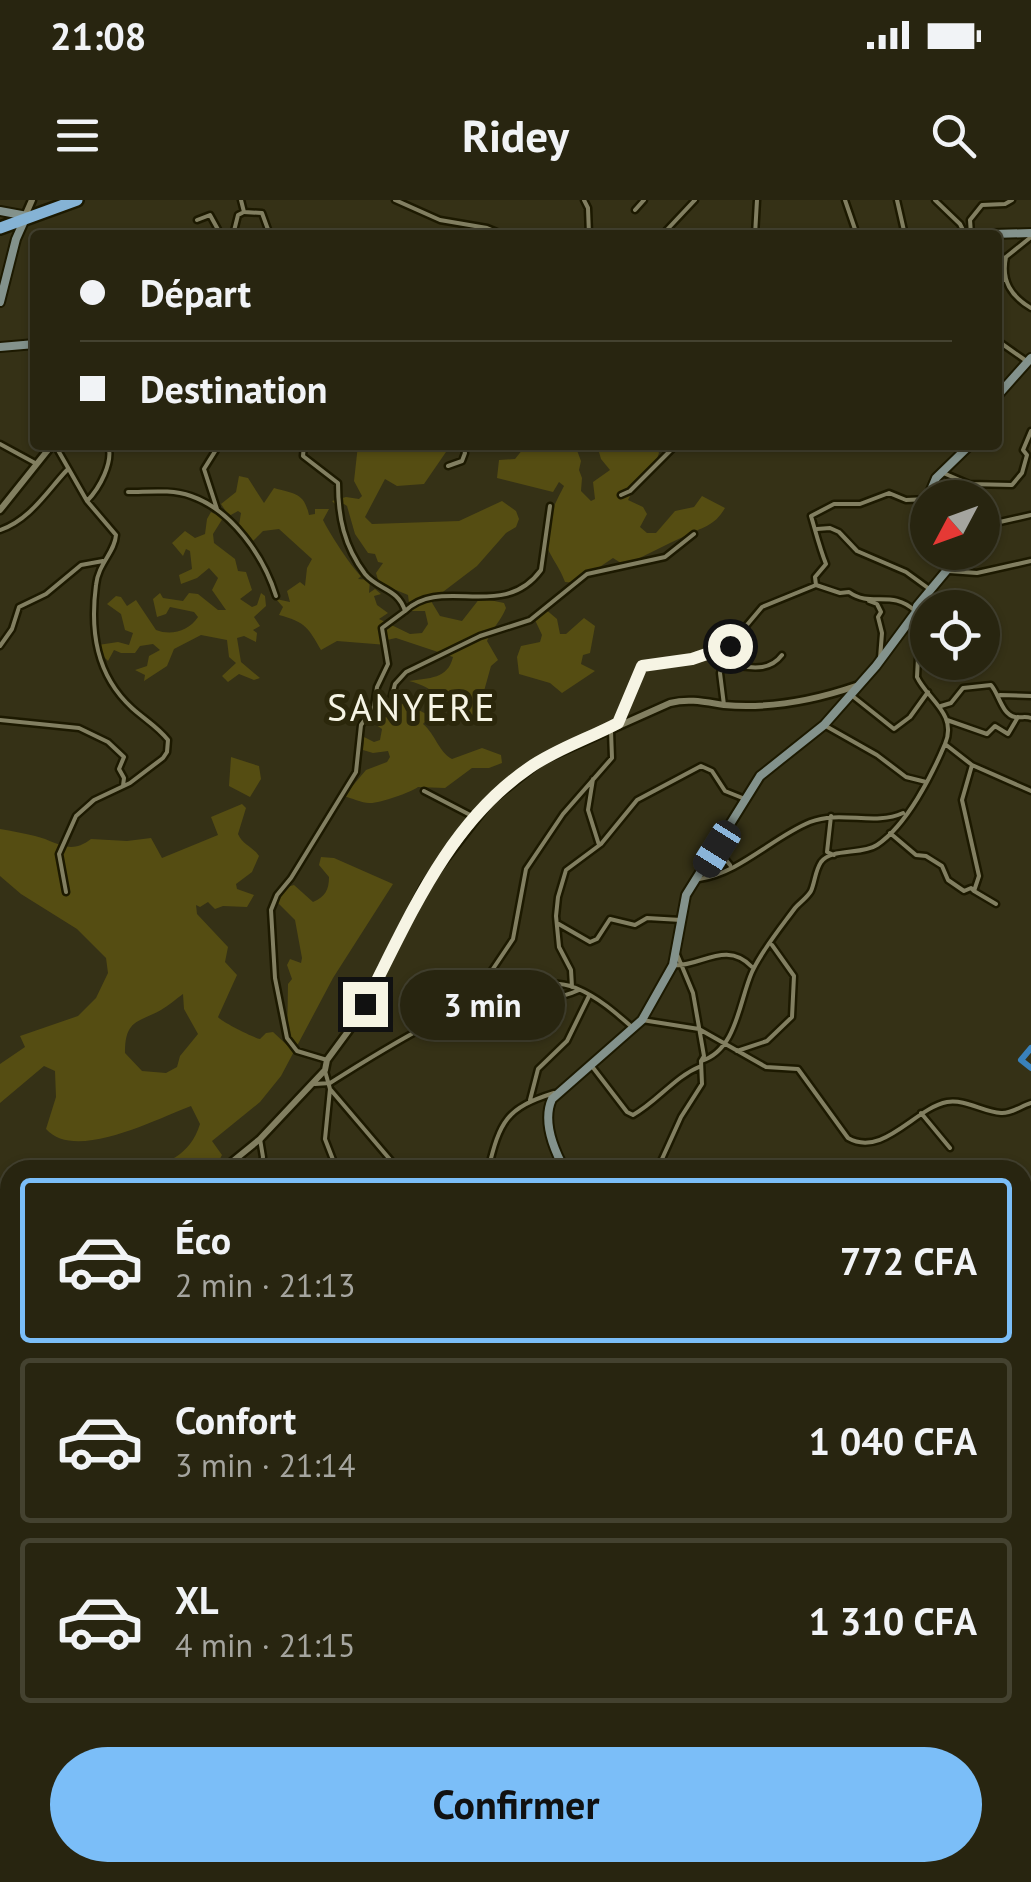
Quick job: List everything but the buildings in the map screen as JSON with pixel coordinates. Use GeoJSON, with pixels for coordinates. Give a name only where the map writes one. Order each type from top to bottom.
{"type":"FeatureCollection","features":[{"type":"Feature","properties":{"kind":"highway"},"geometry":{"type":"LineString","coordinates":[[6,227],[77,200]]}},
{"type":"Feature","properties":{"kind":"main road"},"geometry":{"type":"LineString","coordinates":[[0,212],[27,217],[16,239],[0,302]]}},
{"type":"Feature","properties":{"kind":"main road"},"geometry":{"type":"LineString","coordinates":[[6,227],[16,239]]}},
{"type":"Feature","properties":{"kind":"main road"},"geometry":{"type":"LineString","coordinates":[[1002,235],[1031,235]]}},
{"type":"Feature","properties":{"kind":"main road"},"geometry":{"type":"LineString","coordinates":[[0,347],[30,344]]}},
{"type":"Feature","properties":{"kind":"main road"},"geometry":{"type":"LineString","coordinates":[[1002,391],[1030,360]]}},
{"type":"Feature","properties":{"kind":"main road"},"geometry":{"type":"LineString","coordinates":[[935,480],[962,450]]}},
{"type":"Feature","properties":{"kind":"main road"},"geometry":{"type":"LineString","coordinates":[[933,590],[949,572]]}},
{"type":"Feature","properties":{"kind":"main road"},"geometry":{"type":"LineString","coordinates":[[562,1160],[546,1113],[552,1099],[642,1020],[678,965],[676,952],[686,897],[745,800],[769,768],[824,725],[888,652],[910,619]]}},
{"type":"Feature","properties":{"kind":"street"},"geometry":{"type":"LineString","coordinates":[[27,217],[31,200]]}},
{"type":"Feature","properties":{"kind":"street"},"geometry":{"type":"LineString","coordinates":[[241,200],[244,212]]}},
{"type":"Feature","properties":{"kind":"street"},"geometry":{"type":"LineString","coordinates":[[395,200],[440,220],[492,230]]}},
{"type":"Feature","properties":{"kind":"street"},"geometry":{"type":"LineString","coordinates":[[584,200],[589,230]]}},
{"type":"Feature","properties":{"kind":"street"},"geometry":{"type":"LineString","coordinates":[[635,210],[644,200]]}},
{"type":"Feature","properties":{"kind":"street"},"geometry":{"type":"LineString","coordinates":[[667,230],[695,200]]}},
{"type":"Feature","properties":{"kind":"street"},"geometry":{"type":"LineString","coordinates":[[756,230],[757,200]]}},
{"type":"Feature","properties":{"kind":"street"},"geometry":{"type":"LineString","coordinates":[[846,200],[855,230]]}},
{"type":"Feature","properties":{"kind":"street"},"geometry":{"type":"LineString","coordinates":[[897,200],[904,230]]}},
{"type":"Feature","properties":{"kind":"street"},"geometry":{"type":"LineString","coordinates":[[935,200],[963,230]]}},
{"type":"Feature","properties":{"kind":"street"},"geometry":{"type":"LineString","coordinates":[[966,230],[982,205],[1012,200]]}},
{"type":"Feature","properties":{"kind":"street"},"geometry":{"type":"LineString","coordinates":[[234,230],[238,216],[244,212],[262,213],[268,230]]}},
{"type":"Feature","properties":{"kind":"street"},"geometry":{"type":"LineString","coordinates":[[198,220],[210,215],[218,230]]}},
{"type":"Feature","properties":{"kind":"street"},"geometry":{"type":"LineString","coordinates":[[1002,259],[1031,235]]}},
{"type":"Feature","properties":{"kind":"street"},"geometry":{"type":"LineString","coordinates":[[1006,258],[1010,291],[1031,308]]}},
{"type":"Feature","properties":{"kind":"street"},"geometry":{"type":"LineString","coordinates":[[1002,282],[1006,279]]}},
{"type":"Feature","properties":{"kind":"street"},"geometry":{"type":"LineString","coordinates":[[1002,343],[1030,360]]}},
{"type":"Feature","properties":{"kind":"street"},"geometry":{"type":"LineString","coordinates":[[941,472],[969,484],[1012,485],[1025,466],[1027,455],[1023,450],[1031,432]]}},
{"type":"Feature","properties":{"kind":"street"},"geometry":{"type":"LineString","coordinates":[[0,444],[37,465]]}},
{"type":"Feature","properties":{"kind":"street"},"geometry":{"type":"LineString","coordinates":[[0,510],[4,500],[50,450]]}},
{"type":"Feature","properties":{"kind":"street"},"geometry":{"type":"LineString","coordinates":[[57,450],[87,501],[116,535],[114,547],[102,561],[96,580],[93,643],[98,657],[128,705],[168,740],[164,758],[82,809],[58,854],[66,892]]}},
{"type":"Feature","properties":{"kind":"street"},"geometry":{"type":"LineString","coordinates":[[87,501],[95,494],[111,456],[109,450]]}},
{"type":"Feature","properties":{"kind":"street"},"geometry":{"type":"LineString","coordinates":[[216,450],[204,469],[220,513]]}},
{"type":"Feature","properties":{"kind":"street"},"geometry":{"type":"LineString","coordinates":[[304,450],[303,456],[338,483],[342,534],[365,574],[391,590],[405,612]]}},
{"type":"Feature","properties":{"kind":"street"},"geometry":{"type":"LineString","coordinates":[[448,466],[462,461],[465,450]]}},
{"type":"Feature","properties":{"kind":"street"},"geometry":{"type":"LineString","coordinates":[[620,496],[671,450]]}},
{"type":"Feature","properties":{"kind":"street"},"geometry":{"type":"LineString","coordinates":[[0,530],[17,522],[52,491],[67,470]]}},
{"type":"Feature","properties":{"kind":"street"},"geometry":{"type":"LineString","coordinates":[[128,492],[178,493],[210,505],[234,525],[263,562],[276,596]]}},
{"type":"Feature","properties":{"kind":"street"},"geometry":{"type":"LineString","coordinates":[[816,585],[815,577],[826,564],[811,516],[834,504],[860,504],[888,493],[910,500]]}},
{"type":"Feature","properties":{"kind":"street"},"geometry":{"type":"LineString","coordinates":[[327,1060],[297,1051],[287,1038],[274,978],[271,910],[356,772],[361,725],[376,700],[388,664],[382,628],[418,601],[507,596],[536,577],[541,570],[550,506]]}},
{"type":"Feature","properties":{"kind":"street"},"geometry":{"type":"LineString","coordinates":[[1000,522],[1031,515]]}},
{"type":"Feature","properties":{"kind":"street"},"geometry":{"type":"LineString","coordinates":[[817,529],[839,532],[857,551],[906,572],[931,590]]}},
{"type":"Feature","properties":{"kind":"street"},"geometry":{"type":"LineString","coordinates":[[376,700],[390,702],[396,682],[406,672],[480,636],[536,616],[587,574],[666,557],[694,534]]}},
{"type":"Feature","properties":{"kind":"street"},"geometry":{"type":"LineString","coordinates":[[0,646],[12,629],[19,606],[46,594],[81,565],[102,561]]}},
{"type":"Feature","properties":{"kind":"street"},"geometry":{"type":"LineString","coordinates":[[949,572],[977,573],[1031,562]]}},
{"type":"Feature","properties":{"kind":"street"},"geometry":{"type":"LineString","coordinates":[[468,1006],[513,939],[526,869],[563,814],[612,758],[615,725],[642,666],[692,659],[730,646],[762,606],[816,585],[866,598],[899,599],[910,605]]}},
{"type":"Feature","properties":{"kind":"street"},"geometry":{"type":"LineString","coordinates":[[866,598],[877,604],[881,612],[880,658]]}},
{"type":"Feature","properties":{"kind":"street"},"geometry":{"type":"LineString","coordinates":[[724,704],[720,673],[723,665],[760,668],[775,664],[782,655]]}},
{"type":"Feature","properties":{"kind":"street"},"geometry":{"type":"LineString","coordinates":[[831,816],[827,852],[860,852],[880,843],[911,807],[945,744],[947,720],[919,680]]}},
{"type":"Feature","properties":{"kind":"street"},"geometry":{"type":"LineString","coordinates":[[940,706],[951,703],[963,688],[991,685],[1000,695],[1004,710],[1029,717],[1031,708]]}},
{"type":"Feature","properties":{"kind":"street"},"geometry":{"type":"LineString","coordinates":[[234,1160],[260,1139],[324,1070],[355,1022],[425,885],[476,818],[530,768],[615,725],[681,700],[771,705],[853,690],[894,729],[910,717],[928,692]]}},
{"type":"Feature","properties":{"kind":"street"},"geometry":{"type":"LineString","coordinates":[[1000,695],[1031,696]]}},
{"type":"Feature","properties":{"kind":"street"},"geometry":{"type":"LineString","coordinates":[[947,720],[987,734],[995,726],[1008,734],[1018,717]]}},
{"type":"Feature","properties":{"kind":"street"},"geometry":{"type":"LineString","coordinates":[[0,720],[79,728],[99,736],[124,757],[119,769],[123,786]]}},
{"type":"Feature","properties":{"kind":"street"},"geometry":{"type":"LineString","coordinates":[[824,725],[877,755],[906,777],[926,782]]}},
{"type":"Feature","properties":{"kind":"street"},"geometry":{"type":"LineString","coordinates":[[945,744],[972,765],[1031,791]]}},
{"type":"Feature","properties":{"kind":"street"},"geometry":{"type":"LineString","coordinates":[[972,765],[962,800],[980,876],[974,891]]}},
{"type":"Feature","properties":{"kind":"street"},"geometry":{"type":"LineString","coordinates":[[572,986],[571,970],[559,947],[557,923],[558,897],[566,870],[599,846],[637,800],[701,766],[712,770],[725,791],[745,800]]}},
{"type":"Feature","properties":{"kind":"street"},"geometry":{"type":"LineString","coordinates":[[593,779],[588,810],[599,846]]}},
{"type":"Feature","properties":{"kind":"street"},"geometry":{"type":"LineString","coordinates":[[424,791],[476,818]]}},
{"type":"Feature","properties":{"kind":"street"},"geometry":{"type":"LineString","coordinates":[[698,879],[811,822],[831,816],[883,818],[911,807]]}},
{"type":"Feature","properties":{"kind":"street"},"geometry":{"type":"LineString","coordinates":[[890,833],[916,855],[942,866],[950,882],[996,904]]}},
{"type":"Feature","properties":{"kind":"street"},"geometry":{"type":"LineString","coordinates":[[717,849],[730,866]]}},
{"type":"Feature","properties":{"kind":"street"},"geometry":{"type":"LineString","coordinates":[[592,1065],[633,1115],[712,1058],[739,1013],[752,970],[809,894],[821,862],[834,854]]}},
{"type":"Feature","properties":{"kind":"street"},"geometry":{"type":"LineString","coordinates":[[557,923],[590,942],[610,919],[634,925],[647,918],[681,920]]}},
{"type":"Feature","properties":{"kind":"street"},"geometry":{"type":"LineString","coordinates":[[737,1051],[766,1040],[792,1017],[794,976],[771,943]]}},
{"type":"Feature","properties":{"kind":"street"},"geometry":{"type":"LineString","coordinates":[[661,1160],[680,1117],[702,1084],[704,1056],[696,1002],[678,965],[724,955],[744,960],[752,970]]}},
{"type":"Feature","properties":{"kind":"street"},"geometry":{"type":"LineString","coordinates":[[533,984],[533,995],[540,997],[555,998],[579,990]]}},
{"type":"Feature","properties":{"kind":"street"},"geometry":{"type":"LineString","coordinates":[[312,1084],[330,1086],[437,1020],[533,984],[572,986],[633,1028]]}},
{"type":"Feature","properties":{"kind":"street"},"geometry":{"type":"LineString","coordinates":[[530,1100],[536,1072],[567,1041],[589,996]]}},
{"type":"Feature","properties":{"kind":"street"},"geometry":{"type":"LineString","coordinates":[[642,1020],[699,1029],[766,1068],[794,1067],[802,1072],[853,1142],[870,1143],[908,1126],[921,1113],[951,1101],[1005,1114],[1031,1104]]}},
{"type":"Feature","properties":{"kind":"street"},"geometry":{"type":"LineString","coordinates":[[324,1070],[330,1086],[391,1160]]}},
{"type":"Feature","properties":{"kind":"street"},"geometry":{"type":"LineString","coordinates":[[330,1086],[324,1139],[332,1160]]}},
{"type":"Feature","properties":{"kind":"street"},"geometry":{"type":"LineString","coordinates":[[491,1160],[512,1112],[562,1087]]}},
{"type":"Feature","properties":{"kind":"street"},"geometry":{"type":"LineString","coordinates":[[921,1113],[950,1148]]}},
{"type":"Feature","properties":{"kind":"street"},"geometry":{"type":"LineString","coordinates":[[260,1139],[263,1160]]}},
{"type":"Feature","properties":{"kind":"shaded area"},"geometry":{"type":"Polygon","coordinates":[[[357,450],[445,450],[424,484],[397,486],[385,479],[365,517],[372,524],[459,521],[502,501],[516,511],[516,527],[477,566],[431,601],[440,616],[462,621],[480,598],[504,603],[506,608],[487,641],[498,660],[491,666],[479,709],[472,715],[409,681],[442,673],[453,657],[396,638],[387,640],[387,645],[337,641],[321,650],[306,627],[279,615],[283,607],[276,599],[290,602],[287,591],[300,582],[305,586],[312,559],[279,529],[263,531],[248,546],[238,531],[241,513],[229,516],[221,504],[236,492],[239,476],[248,478],[264,503],[274,488],[301,498],[309,515],[315,514],[315,509],[329,509],[323,520],[361,576],[358,579],[370,580],[369,593],[375,589],[381,594],[374,596],[377,605],[388,613],[379,619],[410,634],[422,633],[428,624],[425,611],[410,611],[408,595],[379,583],[376,573],[383,563],[378,562],[375,554],[368,553],[355,534],[347,506],[337,506],[332,501],[359,499],[362,496],[354,481],[357,450]]]}},
{"type":"Feature","properties":{"kind":"shaded area"},"geometry":{"type":"Polygon","coordinates":[[[522,450],[577,450],[581,461],[581,491],[591,501],[595,499],[593,482],[610,470],[598,450],[658,450],[651,475],[633,490],[628,500],[643,507],[647,514],[640,527],[647,533],[656,533],[675,511],[694,507],[702,496],[725,508],[707,526],[632,562],[624,565],[613,558],[576,583],[565,582],[545,540],[550,516],[564,486],[559,482],[553,492],[497,478],[499,460],[515,459],[522,450]]]}},
{"type":"Feature","properties":{"kind":"shaded area"},"geometry":{"type":"Polygon","coordinates":[[[211,512],[223,518],[213,534],[214,543],[235,559],[238,571],[246,572],[252,590],[240,599],[252,607],[257,605],[261,593],[265,596],[266,606],[254,617],[260,626],[253,630],[257,633],[256,642],[244,636],[237,638],[241,662],[260,678],[254,680],[239,674],[228,682],[222,676],[236,663],[229,657],[227,640],[201,635],[174,649],[167,666],[144,681],[145,675],[135,670],[147,666],[149,656],[160,650],[153,644],[140,646],[135,653],[114,650],[108,661],[98,645],[129,645],[133,633],[125,630],[121,614],[107,604],[116,596],[127,606],[136,600],[156,630],[168,632],[185,629],[198,617],[194,612],[170,607],[166,614],[157,617],[153,599],[160,593],[163,598],[183,601],[189,593],[198,594],[218,610],[226,610],[212,590],[218,578],[209,568],[181,584],[179,575],[192,569],[190,551],[186,549],[183,556],[172,543],[185,531],[195,538],[205,534],[211,512]]]}},
{"type":"Feature","properties":{"kind":"shaded area"},"geometry":{"type":"Polygon","coordinates":[[[544,608],[557,619],[560,634],[566,634],[584,618],[595,626],[590,653],[583,655],[581,664],[595,671],[562,693],[550,683],[519,674],[517,657],[521,646],[540,642],[542,635],[535,620],[544,608]]]}},
{"type":"Feature","properties":{"kind":"shaded area"},"geometry":{"type":"Polygon","coordinates":[[[374,703],[407,704],[430,716],[423,724],[452,759],[482,748],[501,755],[502,763],[472,768],[445,788],[418,787],[373,803],[344,796],[366,770],[390,757],[388,751],[363,750],[364,737],[374,742],[380,740],[382,729],[375,724],[374,703]]]}},
{"type":"Feature","properties":{"kind":"shaded area"},"geometry":{"type":"Polygon","coordinates":[[[231,757],[259,766],[261,779],[250,797],[229,786],[231,757]]]}},
{"type":"Feature","properties":{"kind":"shaded area"},"geometry":{"type":"Polygon","coordinates":[[[242,804],[246,808],[238,834],[259,856],[252,872],[236,884],[237,889],[254,895],[247,907],[215,909],[208,902],[196,905],[197,914],[228,947],[225,962],[237,975],[218,1017],[260,1039],[273,1032],[287,1045],[288,984],[292,979],[287,965],[290,959],[301,963],[302,958],[295,920],[276,901],[280,889],[294,885],[313,902],[321,898],[329,877],[319,865],[321,857],[334,858],[393,884],[333,978],[281,1076],[260,1102],[212,1141],[222,1155],[219,1160],[170,1160],[196,1135],[200,1124],[191,1106],[116,1135],[76,1141],[59,1138],[46,1129],[56,1097],[55,1071],[44,1066],[0,1103],[0,1064],[25,1047],[20,1036],[78,1016],[96,998],[108,973],[106,958],[77,929],[0,876],[0,829],[69,847],[91,839],[151,838],[162,858],[218,835],[211,817],[242,804]],[[183,994],[130,1028],[125,1053],[142,1071],[166,1073],[177,1067],[180,1056],[198,1034],[184,1009],[183,994]]]}},
{"type":"Feature","properties":{"kind":"waterway"},"geometry":{"type":"LineString","coordinates":[[1031,1048],[1021,1060],[1031,1068]]}},
{"type":"Feature","properties":{"kind":"district","name":"SANYERE"},"geometry":{"type":"Point","coordinates":[412,708]}},
{"type":"Feature","properties":{"kind":"route"},"geometry":{"type":"LineString","coordinates":[[365,1004],[425,885],[490,801],[540,761],[618,723],[642,666],[692,659],[730,646]]}}]}
